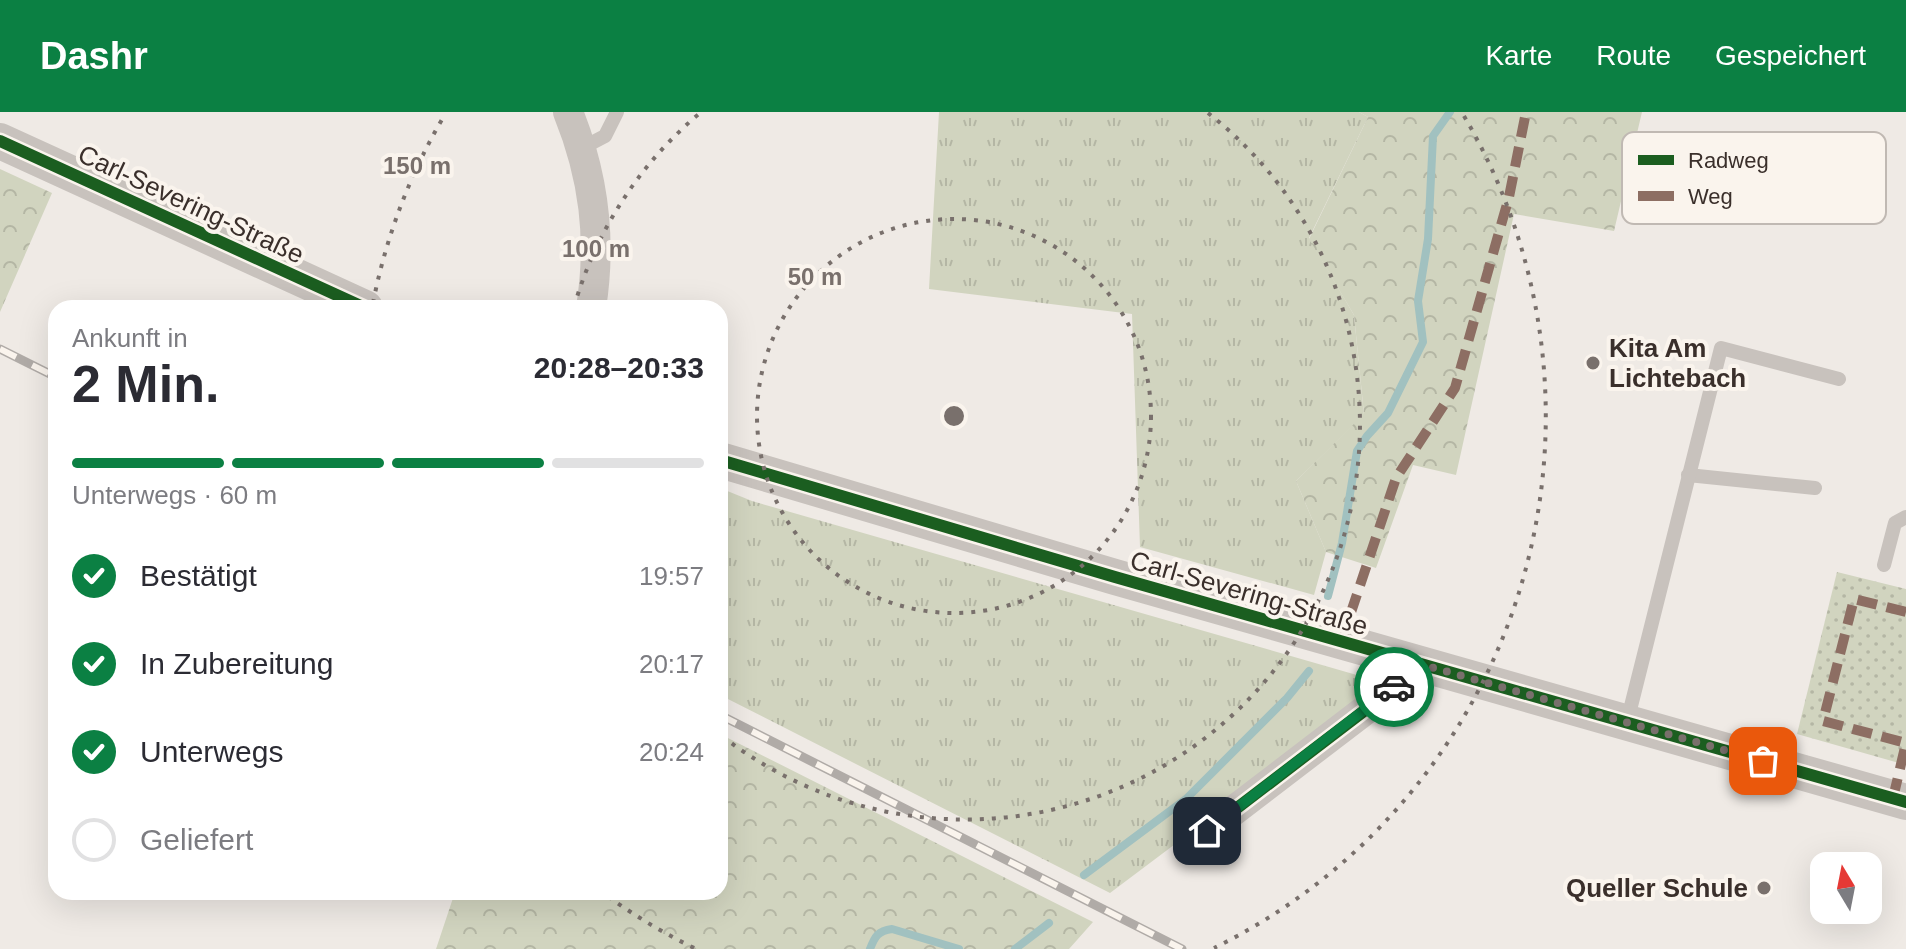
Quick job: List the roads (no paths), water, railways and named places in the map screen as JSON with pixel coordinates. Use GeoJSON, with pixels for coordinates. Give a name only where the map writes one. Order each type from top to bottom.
{"type":"FeatureCollection","features":[{"type":"Feature","properties":{"kind":"street"},"geometry":{"type":"LineString","coordinates":[[568,112],[591,181],[597,262],[592,300]]}},
{"type":"Feature","properties":{"kind":"street","name":"Carl-Severing-Straße"},"geometry":{"type":"LineString","coordinates":[[0,141],[348,300]]}},
{"type":"Feature","properties":{"kind":"street","name":"Carl-Severing-Straße"},"geometry":{"type":"LineString","coordinates":[[728,462],[905,517],[1906,802]]}},
{"type":"Feature","properties":{"kind":"street"},"geometry":{"type":"LineString","coordinates":[[1207,831],[1394,688],[1406,660]]}},
{"type":"Feature","properties":{"kind":"lane"},"geometry":{"type":"LineString","coordinates":[[582,148],[605,136],[617,112]]}},
{"type":"Feature","properties":{"kind":"lane"},"geometry":{"type":"LineString","coordinates":[[1627,722],[1721,348],[1839,379]]}},
{"type":"Feature","properties":{"kind":"lane"},"geometry":{"type":"LineString","coordinates":[[1688,475],[1815,488]]}},
{"type":"Feature","properties":{"kind":"lane"},"geometry":{"type":"LineString","coordinates":[[1884,565],[1895,523],[1906,517]]}},
{"type":"Feature","properties":{"kind":"waterway"},"geometry":{"type":"LineString","coordinates":[[1328,596],[1342,543],[1357,451],[1388,413],[1423,342],[1418,301],[1428,239],[1433,136],[1450,112]]}},
{"type":"Feature","properties":{"kind":"waterway"},"geometry":{"type":"LineString","coordinates":[[1084,875],[1186,799],[1287,698],[1309,671]]}},
{"type":"Feature","properties":{"kind":"waterway"},"geometry":{"type":"LineString","coordinates":[[1015,949],[1049,923]]}},
{"type":"Feature","properties":{"kind":"waterway"},"geometry":{"type":"LineString","coordinates":[[870,949],[878,935],[892,929],[959,949]]}},
{"type":"Feature","properties":{"kind":"railway"},"geometry":{"type":"LineString","coordinates":[[0,349],[48,373]]}},
{"type":"Feature","properties":{"kind":"railway"},"geometry":{"type":"LineString","coordinates":[[728,719],[1182,949]]}},
{"type":"Feature","properties":{"kind":"place","name":"Kita Am Lichtebach"},"geometry":{"type":"Point","coordinates":[1593,363]}},
{"type":"Feature","properties":{"kind":"place","name":"Queller Schule"},"geometry":{"type":"Point","coordinates":[1764,888]}}]}
